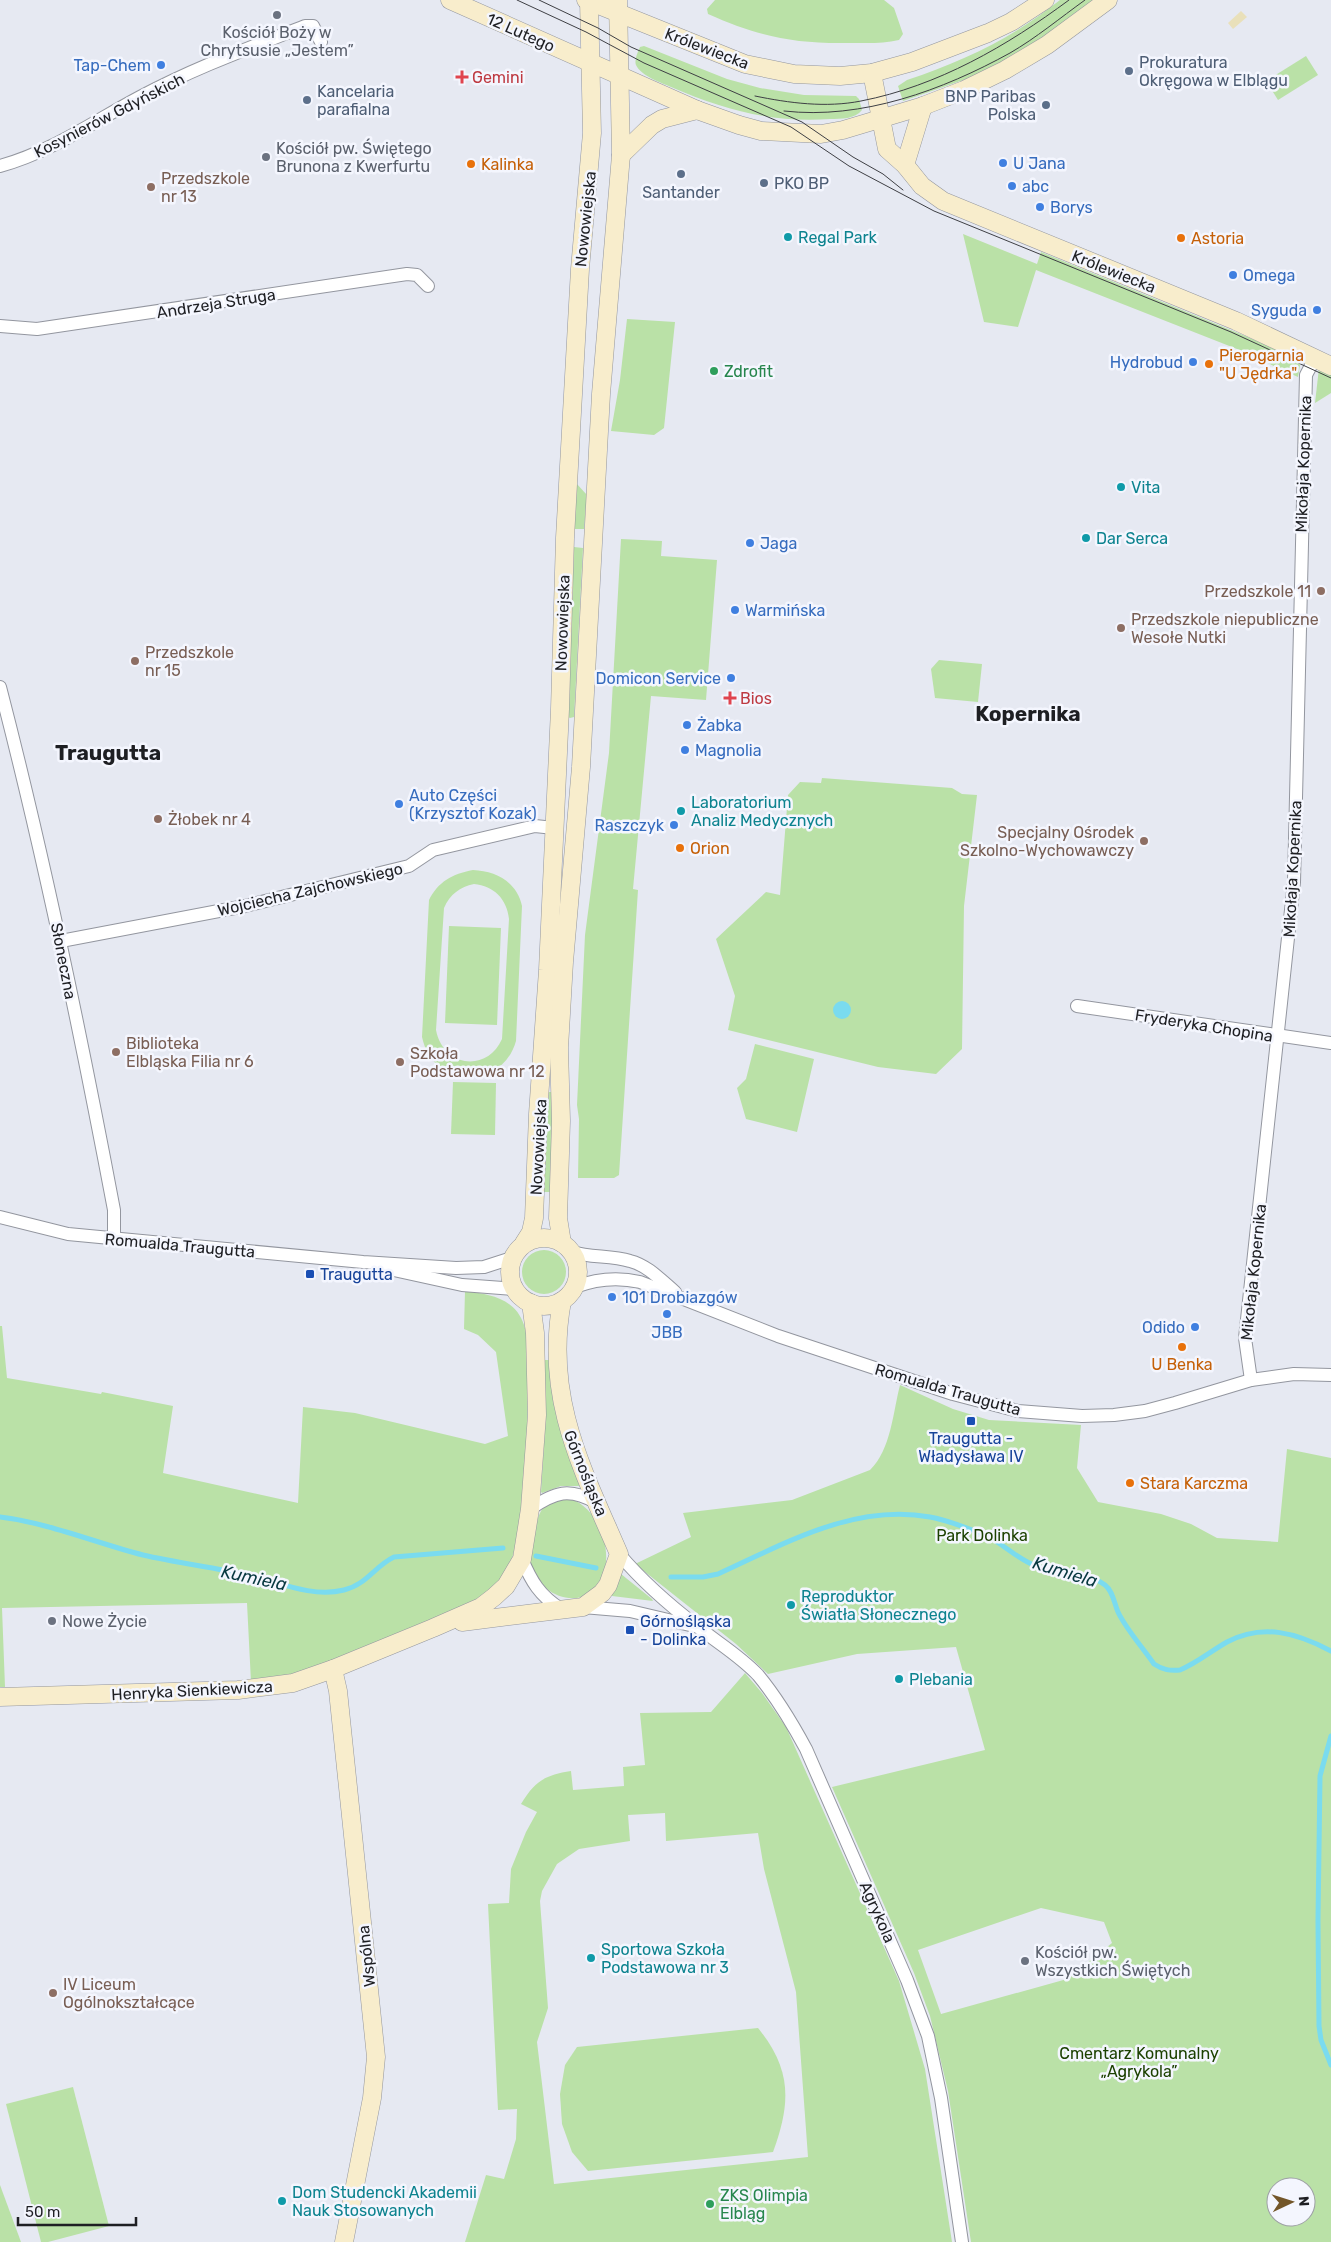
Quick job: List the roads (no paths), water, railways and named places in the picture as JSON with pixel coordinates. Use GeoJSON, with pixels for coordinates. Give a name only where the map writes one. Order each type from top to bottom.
{"type":"FeatureCollection","features":[{"type":"Feature","properties":{"kind":"street","name":"12 Lutego"},"geometry":{"type":"LineString","coordinates":[[450,0],[591,63]]}},
{"type":"Feature","properties":{"kind":"street","name":"Nowowiejska"},"geometry":{"type":"LineString","coordinates":[[524,1243],[531,1232],[534,1218],[554,828],[565,538],[580,269],[592,133],[588,0]]}},
{"type":"Feature","properties":{"kind":"street","name":"Królewiecka"},"geometry":{"type":"LineString","coordinates":[[588,0],[618,6],[744,64],[794,74],[840,76],[872,73],[882,118],[899,139],[905,165],[922,186],[942,202],[1236,322],[1323,362]]}},
{"type":"Feature","properties":{"kind":"street"},"geometry":{"type":"LineString","coordinates":[[872,73],[912,62],[988,33],[1011,22],[1045,0]]}},
{"type":"Feature","properties":{"kind":"street"},"geometry":{"type":"LineString","coordinates":[[591,63],[697,110],[738,125],[761,131],[821,134],[844,130],[923,106],[964,90],[1005,70],[1047,45],[1108,0]]}},
{"type":"Feature","properties":{"kind":"street","name":"Nowowiejska"},"geometry":{"type":"LineString","coordinates":[[567,1247],[558,1218],[561,1121],[559,1048],[564,962],[582,757],[601,394],[620,156],[618,6]]}},
{"type":"Feature","properties":{"kind":"street","name":"Kosynierów Gdyńskich"},"geometry":{"type":"LineString","coordinates":[[0,166],[15,162],[61,143],[140,96],[304,26],[313,26],[321,42]]}},
{"type":"Feature","properties":{"kind":"street"},"geometry":{"type":"LineString","coordinates":[[905,165],[923,106]]}},
{"type":"Feature","properties":{"kind":"street"},"geometry":{"type":"LineString","coordinates":[[620,156],[652,124],[662,119],[697,110]]}},
{"type":"Feature","properties":{"kind":"street","name":"Andrzeja Struga"},"geometry":{"type":"LineString","coordinates":[[0,326],[37,329],[407,274],[417,275],[428,286]]}},
{"type":"Feature","properties":{"kind":"street","name":"Mikołaja Kopernika"},"geometry":{"type":"LineString","coordinates":[[1251,1380],[1245,1338],[1294,882],[1306,375],[1323,362]]}},
{"type":"Feature","properties":{"kind":"street","name":"Słoneczna"},"geometry":{"type":"LineString","coordinates":[[0,687],[39,839],[114,1210],[114,1238]]}},
{"type":"Feature","properties":{"kind":"street","name":"Wojciecha Zajchowskiego"},"geometry":{"type":"LineString","coordinates":[[60,941],[208,913],[401,868],[409,866],[433,850],[535,826],[554,828]]}},
{"type":"Feature","properties":{"kind":"street","name":"Fryderyka Chopina"},"geometry":{"type":"LineString","coordinates":[[1077,1006],[1331,1043]]}},
{"type":"Feature","properties":{"kind":"street","name":"Romualda Traugutta"},"geometry":{"type":"LineString","coordinates":[[0,1217],[68,1234],[363,1262],[456,1268],[484,1267],[512,1258]]}},
{"type":"Feature","properties":{"kind":"street"},"geometry":{"type":"LineString","coordinates":[[548,1238],[567,1247],[578,1266],[575,1287],[562,1301],[546,1306],[525,1300],[515,1290],[510,1274],[512,1258],[515,1252],[524,1243],[534,1239],[548,1238]]}},
{"type":"Feature","properties":{"kind":"street","name":"Romualda Traugutta"},"geometry":{"type":"LineString","coordinates":[[567,1247],[592,1257],[630,1261],[653,1273],[682,1298]]}},
{"type":"Feature","properties":{"kind":"street","name":"Romualda Traugutta"},"geometry":{"type":"LineString","coordinates":[[363,1262],[421,1278],[462,1285],[515,1290]]}},
{"type":"Feature","properties":{"kind":"street","name":"Romualda Traugutta"},"geometry":{"type":"LineString","coordinates":[[575,1287],[595,1281],[628,1280],[682,1298],[786,1338],[953,1394],[1018,1411],[1082,1416],[1130,1413],[1175,1403],[1251,1380],[1294,1374],[1331,1375]]}},
{"type":"Feature","properties":{"kind":"street","name":"Górnośląska"},"geometry":{"type":"LineString","coordinates":[[562,1301],[558,1328],[561,1394],[574,1448],[619,1554]]}},
{"type":"Feature","properties":{"kind":"street","name":"Górnośląska"},"geometry":{"type":"LineString","coordinates":[[522,1559],[530,1510],[537,1415],[534,1325],[531,1303]]}},
{"type":"Feature","properties":{"kind":"street"},"geometry":{"type":"LineString","coordinates":[[530,1510],[552,1496],[563,1493],[583,1495],[597,1503]]}},
{"type":"Feature","properties":{"kind":"street"},"geometry":{"type":"LineString","coordinates":[[522,1559],[527,1573],[538,1591],[561,1609],[583,1607],[598,1597],[608,1585],[619,1554]]}},
{"type":"Feature","properties":{"kind":"street","name":"Agrykola"},"geometry":{"type":"LineString","coordinates":[[619,1554],[644,1582],[699,1628],[724,1645],[757,1674],[788,1715],[813,1764],[908,1980],[928,2036],[936,2073],[962,2242]]}},
{"type":"Feature","properties":{"kind":"street","name":"Henryka Sienkiewicza"},"geometry":{"type":"LineString","coordinates":[[0,1697],[238,1690],[293,1683],[333,1669],[481,1607],[506,1586],[522,1559]]}},
{"type":"Feature","properties":{"kind":"street","name":"Agrykola"},"geometry":{"type":"LineString","coordinates":[[583,1607],[630,1611],[658,1616],[699,1628]]}},
{"type":"Feature","properties":{"kind":"street","name":"Henryka Sienkiewicza"},"geometry":{"type":"LineString","coordinates":[[433,1628],[468,1620],[561,1609]]}},
{"type":"Feature","properties":{"kind":"street","name":"Wspólna"},"geometry":{"type":"LineString","coordinates":[[333,1669],[338,1691],[376,2057],[372,2098],[344,2242]]}},
{"type":"Feature","properties":{"kind":"water"},"geometry":{"type":"Polygon","coordinates":[[[838,1001],[846,1001],[851,1006],[849,1017],[838,1019],[833,1014],[833,1006],[838,1001]]]}},
{"type":"Feature","properties":{"kind":"waterway","name":"Kumiela"},"geometry":{"type":"LineString","coordinates":[[671,1577],[703,1577],[718,1574],[794,1539],[847,1521],[874,1516],[902,1514],[930,1517],[987,1536],[1036,1566],[1089,1577],[1105,1585],[1110,1590],[1118,1612],[1130,1632],[1154,1664],[1164,1669],[1180,1670],[1227,1642],[1240,1636],[1254,1633],[1267,1632],[1293,1635],[1331,1651]]}},
{"type":"Feature","properties":{"kind":"waterway","name":"Kumiela"},"geometry":{"type":"LineString","coordinates":[[0,1517],[54,1528],[143,1555],[235,1572],[307,1591],[320,1592],[352,1588],[394,1557],[503,1548]]}},
{"type":"Feature","properties":{"kind":"waterway","name":"Kumiela"},"geometry":{"type":"LineString","coordinates":[[536,1556],[596,1568]]}},
{"type":"Feature","properties":{"kind":"waterway","name":"Kumiela"},"geometry":{"type":"LineString","coordinates":[[1331,1736],[1320,1776],[1318,1921],[1319,2026],[1321,2040],[1331,2065]]}},
{"type":"Feature","properties":{"kind":"tram line"},"geometry":{"type":"LineString","coordinates":[[517,0],[586,32],[644,63],[791,127],[849,166],[934,211],[1231,332],[1331,378]]}},
{"type":"Feature","properties":{"kind":"tram line"},"geometry":{"type":"LineString","coordinates":[[539,0],[598,28],[631,47],[802,122],[853,157],[883,174],[903,190]]}},
{"type":"Feature","properties":{"kind":"tram line"},"geometry":{"type":"LineString","coordinates":[[755,96],[794,103],[834,104],[861,101],[890,94],[944,75],[971,62],[1021,33],[1069,0]]}},
{"type":"Feature","properties":{"kind":"tram line"},"geometry":{"type":"LineString","coordinates":[[784,111],[813,113],[843,111],[872,106],[930,90],[1010,53],[1085,0]]}},
{"type":"Feature","properties":{"kind":"place","name":"Kościół Boży w Chrytsusie „Jestem”"},"geometry":{"type":"Point","coordinates":[277,15]}},
{"type":"Feature","properties":{"kind":"place","name":"Tap-Chem"},"geometry":{"type":"Point","coordinates":[161,65]}},
{"type":"Feature","properties":{"kind":"place","name":"Prokuratura Okręgowa w Elblągu"},"geometry":{"type":"Point","coordinates":[1129,71]}},
{"type":"Feature","properties":{"kind":"place","name":"Gemini"},"geometry":{"type":"Point","coordinates":[462,77]}},
{"type":"Feature","properties":{"kind":"place","name":"Kancelaria parafialna"},"geometry":{"type":"Point","coordinates":[307,100]}},
{"type":"Feature","properties":{"kind":"place","name":"BNP Paribas Polska"},"geometry":{"type":"Point","coordinates":[1046,105]}},
{"type":"Feature","properties":{"kind":"place","name":"Kościół pw. Świętego Brunona z Kwerfurtu"},"geometry":{"type":"Point","coordinates":[266,157]}},
{"type":"Feature","properties":{"kind":"place","name":"U Jana"},"geometry":{"type":"Point","coordinates":[1003,163]}},
{"type":"Feature","properties":{"kind":"place","name":"Kalinka"},"geometry":{"type":"Point","coordinates":[471,164]}},
{"type":"Feature","properties":{"kind":"place","name":"Santander"},"geometry":{"type":"Point","coordinates":[681,174]}},
{"type":"Feature","properties":{"kind":"place","name":"PKO BP"},"geometry":{"type":"Point","coordinates":[764,183]}},
{"type":"Feature","properties":{"kind":"place","name":"abc"},"geometry":{"type":"Point","coordinates":[1012,186]}},
{"type":"Feature","properties":{"kind":"place","name":"Przedszkole nr 13"},"geometry":{"type":"Point","coordinates":[151,187]}},
{"type":"Feature","properties":{"kind":"place","name":"Borys"},"geometry":{"type":"Point","coordinates":[1040,207]}},
{"type":"Feature","properties":{"kind":"place","name":"Regal Park"},"geometry":{"type":"Point","coordinates":[788,237]}},
{"type":"Feature","properties":{"kind":"place","name":"Astoria"},"geometry":{"type":"Point","coordinates":[1181,238]}},
{"type":"Feature","properties":{"kind":"place","name":"Omega"},"geometry":{"type":"Point","coordinates":[1233,275]}},
{"type":"Feature","properties":{"kind":"place","name":"Syguda"},"geometry":{"type":"Point","coordinates":[1317,310]}},
{"type":"Feature","properties":{"kind":"place","name":"Hydrobud"},"geometry":{"type":"Point","coordinates":[1193,362]}},
{"type":"Feature","properties":{"kind":"place","name":"Pierogarnia \"U Jędrka\""},"geometry":{"type":"Point","coordinates":[1209,364]}},
{"type":"Feature","properties":{"kind":"place","name":"Zdrofit"},"geometry":{"type":"Point","coordinates":[714,371]}},
{"type":"Feature","properties":{"kind":"place","name":"Vita"},"geometry":{"type":"Point","coordinates":[1121,487]}},
{"type":"Feature","properties":{"kind":"place","name":"Dar Serca"},"geometry":{"type":"Point","coordinates":[1086,538]}},
{"type":"Feature","properties":{"kind":"place","name":"Jaga"},"geometry":{"type":"Point","coordinates":[750,543]}},
{"type":"Feature","properties":{"kind":"place","name":"Przedszkole 11"},"geometry":{"type":"Point","coordinates":[1321,591]}},
{"type":"Feature","properties":{"kind":"place","name":"Warmińska"},"geometry":{"type":"Point","coordinates":[735,610]}},
{"type":"Feature","properties":{"kind":"place","name":"Przedszkole niepubliczne Wesołe Nutki"},"geometry":{"type":"Point","coordinates":[1121,628]}},
{"type":"Feature","properties":{"kind":"place","name":"Przedszkole nr 15"},"geometry":{"type":"Point","coordinates":[135,661]}},
{"type":"Feature","properties":{"kind":"place","name":"Domicon Service"},"geometry":{"type":"Point","coordinates":[731,678]}},
{"type":"Feature","properties":{"kind":"place","name":"Bios"},"geometry":{"type":"Point","coordinates":[730,698]}},
{"type":"Feature","properties":{"kind":"place","name":"Żabka"},"geometry":{"type":"Point","coordinates":[687,725]}},
{"type":"Feature","properties":{"kind":"place","name":"Magnolia"},"geometry":{"type":"Point","coordinates":[685,750]}},
{"type":"Feature","properties":{"kind":"place","name":"Auto Części (Krzysztof Kozak)"},"geometry":{"type":"Point","coordinates":[399,804]}},
{"type":"Feature","properties":{"kind":"place","name":"Laboratorium Analiz Medycznych"},"geometry":{"type":"Point","coordinates":[681,811]}},
{"type":"Feature","properties":{"kind":"place","name":"Żłobek nr 4"},"geometry":{"type":"Point","coordinates":[158,819]}},
{"type":"Feature","properties":{"kind":"place","name":"Raszczyk"},"geometry":{"type":"Point","coordinates":[674,825]}},
{"type":"Feature","properties":{"kind":"place","name":"Specjalny Ośrodek Szkolno-Wychowawczy"},"geometry":{"type":"Point","coordinates":[1144,841]}},
{"type":"Feature","properties":{"kind":"place","name":"Orion"},"geometry":{"type":"Point","coordinates":[680,848]}},
{"type":"Feature","properties":{"kind":"place","name":"Biblioteka Elbląska Filia nr 6"},"geometry":{"type":"Point","coordinates":[116,1052]}},
{"type":"Feature","properties":{"kind":"place","name":"Szkoła Podstawowa nr 12"},"geometry":{"type":"Point","coordinates":[400,1062]}},
{"type":"Feature","properties":{"kind":"place","name":"Traugutta"},"geometry":{"type":"Point","coordinates":[310,1274]}},
{"type":"Feature","properties":{"kind":"place","name":"101 Drobiazgów"},"geometry":{"type":"Point","coordinates":[612,1297]}},
{"type":"Feature","properties":{"kind":"place","name":"JBB"},"geometry":{"type":"Point","coordinates":[667,1314]}},
{"type":"Feature","properties":{"kind":"place","name":"Odido"},"geometry":{"type":"Point","coordinates":[1195,1327]}},
{"type":"Feature","properties":{"kind":"place","name":"U Benka"},"geometry":{"type":"Point","coordinates":[1182,1347]}},
{"type":"Feature","properties":{"kind":"place","name":"Traugutta - Władysława IV"},"geometry":{"type":"Point","coordinates":[971,1421]}},
{"type":"Feature","properties":{"kind":"place","name":"Stara Karczma"},"geometry":{"type":"Point","coordinates":[1130,1483]}},
{"type":"Feature","properties":{"kind":"place","name":"Reproduktor Światła Słonecznego"},"geometry":{"type":"Point","coordinates":[791,1605]}},
{"type":"Feature","properties":{"kind":"place","name":"Nowe Życie"},"geometry":{"type":"Point","coordinates":[52,1621]}},
{"type":"Feature","properties":{"kind":"place","name":"Górnośląska - Dolinka"},"geometry":{"type":"Point","coordinates":[630,1630]}},
{"type":"Feature","properties":{"kind":"place","name":"Plebania"},"geometry":{"type":"Point","coordinates":[899,1679]}},
{"type":"Feature","properties":{"kind":"place","name":"Sportowa Szkoła Podstawowa nr 3"},"geometry":{"type":"Point","coordinates":[591,1958]}},
{"type":"Feature","properties":{"kind":"place","name":"Kościół pw. Wszystkich Świętych"},"geometry":{"type":"Point","coordinates":[1025,1961]}},
{"type":"Feature","properties":{"kind":"place","name":"IV Liceum Ogólnokształcące"},"geometry":{"type":"Point","coordinates":[53,1993]}},
{"type":"Feature","properties":{"kind":"place","name":"Dom Studencki Akademii Nauk Stosowanych"},"geometry":{"type":"Point","coordinates":[282,2201]}},
{"type":"Feature","properties":{"kind":"place","name":"ZKS Olimpia Elbląg"},"geometry":{"type":"Point","coordinates":[710,2204]}},
{"type":"Feature","properties":{"kind":"district","name":"Kopernika"},"geometry":{"type":"Point","coordinates":[1028,714]}},
{"type":"Feature","properties":{"kind":"district","name":"Traugutta"},"geometry":{"type":"Point","coordinates":[108,753]}},
{"type":"Feature","properties":{"kind":"park label","name":"Park Dolinka"},"geometry":{"type":"Point","coordinates":[982,1535]}},
{"type":"Feature","properties":{"kind":"park label","name":"Cmentarz Komunalny „Agrykola”"},"geometry":{"type":"Point","coordinates":[1139,2062]}}]}
